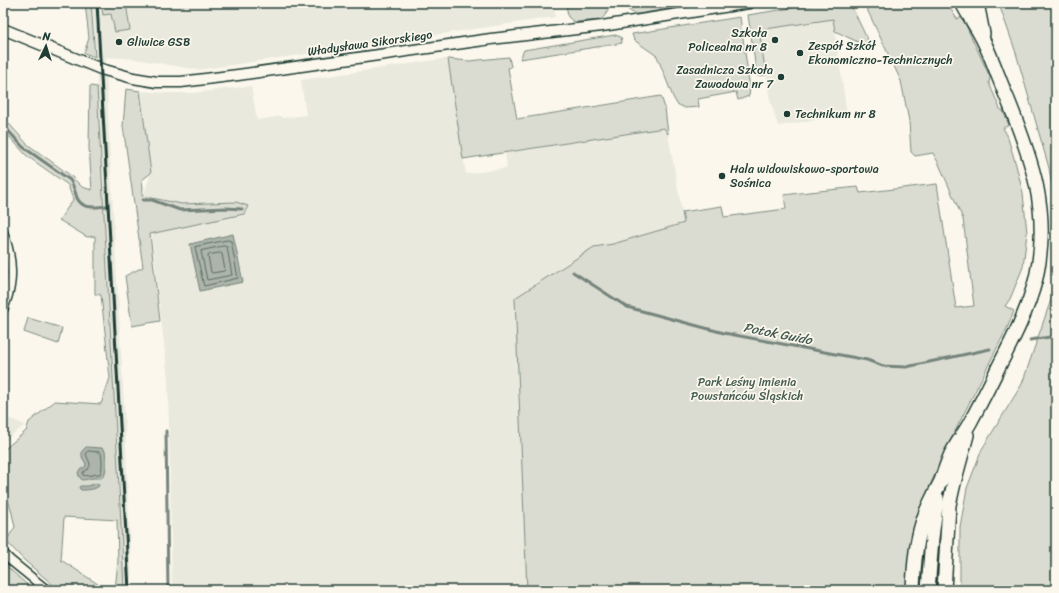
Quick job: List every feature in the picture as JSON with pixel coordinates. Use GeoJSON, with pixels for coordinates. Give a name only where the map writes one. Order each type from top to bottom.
{"type":"FeatureCollection","features":[{"type":"Feature","properties":{"kind":"main road"},"geometry":{"type":"LineString","coordinates":[[913,590],[916,551],[920,530],[926,512],[951,454],[972,420],[1016,333],[1027,307],[1036,278],[1040,250],[1041,216],[1039,198],[1031,163],[1019,128],[985,43],[962,3]]}},
{"type":"Feature","properties":{"kind":"main road"},"geometry":{"type":"LineString","coordinates":[[978,5],[985,43]]}},
{"type":"Feature","properties":{"kind":"main road"},"geometry":{"type":"LineString","coordinates":[[944,590],[949,505],[972,420]]}},
{"type":"Feature","properties":{"kind":"main road"},"geometry":{"type":"LineString","coordinates":[[928,590],[932,538],[940,482]]}},
{"type":"Feature","properties":{"kind":"street","name":"Władysława Sikorskiego"},"geometry":{"type":"LineString","coordinates":[[3,29],[101,69],[133,78],[157,82],[181,82],[491,39],[602,26],[749,3]]}},
{"type":"Feature","properties":{"kind":"street"},"geometry":{"type":"LineString","coordinates":[[3,232],[9,252],[11,270],[10,285],[3,310]]}},
{"type":"Feature","properties":{"kind":"street"},"geometry":{"type":"LineString","coordinates":[[3,553],[47,590]]}},
{"type":"Feature","properties":{"kind":"shaded area"},"geometry":{"type":"Polygon","coordinates":[[[91,3],[102,3],[111,13],[115,31],[130,29],[126,3],[554,3],[555,17],[198,70],[135,59],[106,57],[132,590],[124,590],[100,137],[91,3]]]}},
{"type":"Feature","properties":{"kind":"shaded area","name":"Zespół Szkół Ekonomiczno-Technicznych"},"geometry":{"type":"Polygon","coordinates":[[[833,19],[847,115],[778,126],[770,100],[759,30],[833,19]]]}},
{"type":"Feature","properties":{"kind":"shaded area"},"geometry":{"type":"Polygon","coordinates":[[[448,59],[466,174],[507,168],[505,153],[664,128],[668,134],[684,223],[613,244],[594,247],[515,298],[527,590],[172,590],[168,379],[149,212],[140,206],[141,193],[145,191],[151,173],[140,91],[193,93],[251,86],[257,120],[282,116],[282,118],[306,115],[302,80],[448,59]]]}},
{"type":"Feature","properties":{"kind":"shaded area"},"geometry":{"type":"Polygon","coordinates":[[[3,416],[25,425],[3,443],[3,416]]]}},
{"type":"Feature","properties":{"kind":"shaded area"},"geometry":{"type":"Polygon","coordinates":[[[3,504],[8,519],[6,527],[3,529],[3,504]]]}},
{"type":"Feature","properties":{"kind":"green space"},"geometry":{"type":"Polygon","coordinates":[[[85,3],[91,3],[95,57],[84,53],[89,38],[85,3]]]}},
{"type":"Feature","properties":{"kind":"green space"},"geometry":{"type":"Polygon","coordinates":[[[101,3],[126,3],[130,30],[115,32],[111,14],[103,15],[101,3]]]}},
{"type":"Feature","properties":{"kind":"green space"},"geometry":{"type":"Polygon","coordinates":[[[566,3],[612,3],[601,20],[574,22],[568,17],[566,3]]]}},
{"type":"Feature","properties":{"kind":"green space"},"geometry":{"type":"Polygon","coordinates":[[[624,3],[703,3],[638,14],[626,8],[624,3]]]}},
{"type":"Feature","properties":{"kind":"green space"},"geometry":{"type":"Polygon","coordinates":[[[823,3],[850,3],[872,49],[835,31],[833,19],[759,30],[766,75],[757,76],[748,15],[823,3]]]}},
{"type":"Feature","properties":{"kind":"green space","name":"Park Leśny imienia Powstańców Śląskich"},"geometry":{"type":"Polygon","coordinates":[[[864,3],[938,3],[950,8],[957,19],[962,17],[990,77],[989,83],[1000,109],[1003,111],[1009,125],[1003,128],[1007,135],[1023,193],[1027,233],[1023,267],[1010,299],[1005,306],[1014,311],[1008,326],[946,449],[927,492],[915,534],[908,590],[527,590],[515,298],[594,247],[613,244],[684,223],[682,212],[722,206],[724,217],[786,209],[784,195],[858,187],[860,193],[937,184],[956,308],[974,306],[963,219],[933,153],[915,156],[911,152],[909,121],[901,81],[864,3]]]}},
{"type":"Feature","properties":{"kind":"green space"},"geometry":{"type":"Polygon","coordinates":[[[1056,3],[1056,210],[1049,168],[1016,53],[999,4],[1056,3]]]}},
{"type":"Feature","properties":{"kind":"green space"},"geometry":{"type":"Polygon","coordinates":[[[740,17],[750,88],[749,96],[738,100],[736,92],[698,99],[699,107],[685,108],[677,104],[657,56],[634,40],[632,34],[740,17]]]}},
{"type":"Feature","properties":{"kind":"green space"},"geometry":{"type":"Polygon","coordinates":[[[615,35],[621,37],[622,43],[520,59],[524,50],[615,35]]]}},
{"type":"Feature","properties":{"kind":"green space"},"geometry":{"type":"Polygon","coordinates":[[[509,57],[511,67],[508,68],[517,119],[661,96],[665,108],[668,134],[664,128],[463,159],[448,59],[469,61],[509,57]]]}},
{"type":"Feature","properties":{"kind":"green space"},"geometry":{"type":"Polygon","coordinates":[[[90,86],[97,87],[124,590],[115,590],[118,561],[117,520],[64,517],[61,560],[107,590],[59,590],[24,560],[6,541],[15,527],[3,485],[3,453],[6,448],[26,431],[29,422],[55,401],[101,404],[110,378],[101,295],[95,294],[95,236],[87,237],[59,220],[73,200],[68,185],[27,156],[3,130],[3,117],[27,144],[70,175],[82,187],[92,190],[89,148],[90,86]]]}},
{"type":"Feature","properties":{"kind":"green space"},"geometry":{"type":"Polygon","coordinates":[[[126,89],[140,91],[151,173],[142,180],[142,196],[182,204],[236,202],[248,206],[244,214],[150,234],[160,321],[132,326],[125,276],[143,267],[123,126],[126,89]]]}},
{"type":"Feature","properties":{"kind":"green space"},"geometry":{"type":"Polygon","coordinates":[[[1056,285],[1056,590],[960,590],[960,527],[967,488],[982,449],[1022,384],[1056,285]]]}},
{"type":"Feature","properties":{"kind":"green space"},"geometry":{"type":"Polygon","coordinates":[[[28,318],[62,328],[58,344],[24,332],[28,318]]]}},
{"type":"Feature","properties":{"kind":"green space"},"geometry":{"type":"Polygon","coordinates":[[[3,563],[33,590],[3,590],[3,563]]]}},
{"type":"Feature","properties":{"kind":"water"},"geometry":{"type":"Polygon","coordinates":[[[233,234],[243,282],[200,291],[190,244],[233,234]]]}},
{"type":"Feature","properties":{"kind":"water"},"geometry":{"type":"Polygon","coordinates":[[[86,447],[102,448],[105,451],[106,470],[103,477],[82,480],[79,476],[78,472],[85,467],[86,464],[82,457],[82,451],[86,447]]]}},
{"type":"Feature","properties":{"kind":"water"},"geometry":{"type":"Polygon","coordinates":[[[97,483],[99,486],[93,489],[81,490],[79,488],[80,486],[87,486],[97,483]]]}},
{"type":"Feature","properties":{"kind":"waterway","name":"Potok Guido"},"geometry":{"type":"LineString","coordinates":[[3,125],[23,147],[70,180],[80,202],[90,207],[106,206]]}},
{"type":"Feature","properties":{"kind":"waterway","name":"Potok Guido"},"geometry":{"type":"LineString","coordinates":[[143,200],[152,200],[180,210],[226,208],[242,209]]}},
{"type":"Feature","properties":{"kind":"waterway","name":"Potok Guido"},"geometry":{"type":"LineString","coordinates":[[573,272],[627,307],[724,333],[867,360],[883,366],[906,367],[990,349]]}},
{"type":"Feature","properties":{"kind":"waterway","name":"Potok Guido"},"geometry":{"type":"LineString","coordinates":[[1030,340],[1050,337],[1056,339]]}},
{"type":"Feature","properties":{"kind":"waterway"},"geometry":{"type":"LineString","coordinates":[[166,431],[168,590]]}},
{"type":"Feature","properties":{"kind":"railway"},"geometry":{"type":"LineString","coordinates":[[97,3],[129,590]]}},
{"type":"Feature","properties":{"kind":"place","name":"Szkoła Policealna nr 8"},"geometry":{"type":"Point","coordinates":[775,40]}},
{"type":"Feature","properties":{"kind":"place","name":"Gliwice GSB"},"geometry":{"type":"Point","coordinates":[119,42]}},
{"type":"Feature","properties":{"kind":"place","name":"Zespół Szkół Ekonomiczno-Technicznych"},"geometry":{"type":"Point","coordinates":[800,53]}},
{"type":"Feature","properties":{"kind":"place","name":"Zasadnicza Szkoła Zawodowa nr 7"},"geometry":{"type":"Point","coordinates":[781,77]}},
{"type":"Feature","properties":{"kind":"place","name":"Technikum nr 8"},"geometry":{"type":"Point","coordinates":[787,114]}},
{"type":"Feature","properties":{"kind":"place","name":"Hala widowiskowo-sportowa Sośnica"},"geometry":{"type":"Point","coordinates":[722,176]}}]}
